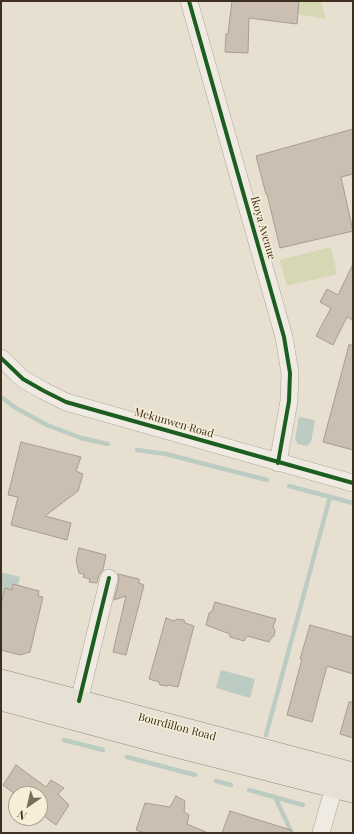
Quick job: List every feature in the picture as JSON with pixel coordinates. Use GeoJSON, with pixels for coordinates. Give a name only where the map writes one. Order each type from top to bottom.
{"type":"FeatureCollection","features":[{"type":"Feature","properties":{"kind":"main road","name":"Bourdillon Road"},"geometry":{"type":"LineString","coordinates":[[1,680],[353,773]]}},
{"type":"Feature","properties":{"kind":"main road","name":"Bourdillon Road"},"geometry":{"type":"LineString","coordinates":[[1,700],[154,741],[344,789]]}},
{"type":"Feature","properties":{"kind":"street","name":"Ikoya Avenue"},"geometry":{"type":"LineString","coordinates":[[189,1],[284,337],[290,373],[289,401],[278,462]]}},
{"type":"Feature","properties":{"kind":"street","name":"Mekunwen Road"},"geometry":{"type":"LineString","coordinates":[[1,358],[23,379],[44,392],[66,402],[353,483]]}},
{"type":"Feature","properties":{"kind":"street"},"geometry":{"type":"LineString","coordinates":[[79,701],[109,578]]}},
{"type":"Feature","properties":{"kind":"street"},"geometry":{"type":"LineString","coordinates":[[321,833],[344,789]]}},
{"type":"Feature","properties":{"kind":"green space"},"geometry":{"type":"Polygon","coordinates":[[[299,1],[321,1],[326,19],[298,14],[299,1]]]}},
{"type":"Feature","properties":{"kind":"green space"},"geometry":{"type":"Polygon","coordinates":[[[331,247],[337,274],[287,286],[280,260],[331,247]]]}},
{"type":"Feature","properties":{"kind":"shaded area"},"geometry":{"type":"Polygon","coordinates":[[[299,417],[315,420],[311,442],[307,446],[298,444],[295,439],[299,417]]]}},
{"type":"Feature","properties":{"kind":"shaded area"},"geometry":{"type":"Polygon","coordinates":[[[1,572],[20,577],[10,614],[1,611],[1,572]]]}},
{"type":"Feature","properties":{"kind":"shaded area"},"geometry":{"type":"Polygon","coordinates":[[[221,670],[255,679],[250,698],[216,688],[221,670]]]}},
{"type":"Feature","properties":{"kind":"building"},"geometry":{"type":"Polygon","coordinates":[[[232,1],[299,1],[297,24],[249,18],[248,53],[225,52],[226,34],[228,34],[232,1]]]}},
{"type":"Feature","properties":{"kind":"building"},"geometry":{"type":"Polygon","coordinates":[[[353,129],[353,174],[341,177],[353,231],[280,248],[256,156],[353,129]]]}},
{"type":"Feature","properties":{"kind":"building"},"geometry":{"type":"Polygon","coordinates":[[[353,264],[353,320],[347,317],[333,345],[316,336],[331,308],[320,302],[327,289],[338,295],[353,264]]]}},
{"type":"Feature","properties":{"kind":"building"},"geometry":{"type":"Polygon","coordinates":[[[349,345],[353,345],[353,450],[323,442],[349,345]]]}},
{"type":"Feature","properties":{"kind":"building"},"geometry":{"type":"Polygon","coordinates":[[[21,442],[81,457],[76,471],[83,474],[78,491],[45,516],[71,523],[67,540],[11,525],[18,497],[8,495],[21,442]]]}},
{"type":"Feature","properties":{"kind":"building"},"geometry":{"type":"Polygon","coordinates":[[[79,548],[106,555],[103,570],[99,575],[97,583],[89,582],[90,579],[83,577],[84,574],[79,573],[76,560],[79,548]]]}},
{"type":"Feature","properties":{"kind":"building"},"geometry":{"type":"Polygon","coordinates":[[[118,574],[139,579],[139,583],[144,585],[126,655],[113,652],[126,596],[114,600],[119,580],[118,574]]]}},
{"type":"Feature","properties":{"kind":"building"},"geometry":{"type":"Polygon","coordinates":[[[13,584],[39,591],[38,596],[43,597],[30,652],[20,655],[1,650],[1,604],[5,588],[12,590],[13,584]]]}},
{"type":"Feature","properties":{"kind":"building"},"geometry":{"type":"Polygon","coordinates":[[[215,602],[276,619],[273,627],[275,630],[274,636],[269,642],[247,636],[244,641],[230,637],[230,634],[206,625],[209,613],[212,611],[215,602]]]}},
{"type":"Feature","properties":{"kind":"building"},"geometry":{"type":"Polygon","coordinates":[[[166,618],[174,621],[177,619],[184,620],[185,623],[194,626],[178,687],[160,685],[159,682],[149,679],[166,618]]]}},
{"type":"Feature","properties":{"kind":"building"},"geometry":{"type":"Polygon","coordinates":[[[310,625],[353,637],[353,674],[327,666],[312,722],[287,715],[302,659],[300,659],[310,625]]]}},
{"type":"Feature","properties":{"kind":"building"},"geometry":{"type":"Polygon","coordinates":[[[349,702],[353,702],[353,738],[340,734],[349,702]]]}},
{"type":"Feature","properties":{"kind":"building"},"geometry":{"type":"Polygon","coordinates":[[[16,765],[45,786],[8,786],[8,789],[3,785],[16,765]]]}},
{"type":"Feature","properties":{"kind":"building"},"geometry":{"type":"Polygon","coordinates":[[[51,780],[64,788],[58,794],[69,805],[56,825],[48,819],[48,786],[47,786],[51,780]]]}},
{"type":"Feature","properties":{"kind":"building"},"geometry":{"type":"Polygon","coordinates":[[[176,796],[185,801],[184,812],[189,815],[187,824],[208,833],[145,833],[136,830],[145,803],[170,807],[176,796]]]}},
{"type":"Feature","properties":{"kind":"building"},"geometry":{"type":"Polygon","coordinates":[[[230,811],[291,830],[291,833],[222,833],[230,811]]]}},
{"type":"Feature","properties":{"kind":"waterway"},"geometry":{"type":"LineString","coordinates":[[1,397],[16,408],[47,425],[81,438],[108,444]]}},
{"type":"Feature","properties":{"kind":"waterway"},"geometry":{"type":"LineString","coordinates":[[137,450],[166,454],[267,480]]}},
{"type":"Feature","properties":{"kind":"waterway"},"geometry":{"type":"LineString","coordinates":[[289,486],[353,503]]}},
{"type":"Feature","properties":{"kind":"waterway"},"geometry":{"type":"LineString","coordinates":[[266,735],[330,497]]}},
{"type":"Feature","properties":{"kind":"waterway"},"geometry":{"type":"LineString","coordinates":[[64,740],[103,750]]}},
{"type":"Feature","properties":{"kind":"waterway"},"geometry":{"type":"LineString","coordinates":[[127,757],[195,775]]}},
{"type":"Feature","properties":{"kind":"waterway"},"geometry":{"type":"LineString","coordinates":[[216,781],[231,785]]}},
{"type":"Feature","properties":{"kind":"waterway"},"geometry":{"type":"LineString","coordinates":[[249,790],[303,805]]}},
{"type":"Feature","properties":{"kind":"waterway"},"geometry":{"type":"LineString","coordinates":[[275,797],[292,833]]}},
{"type":"Feature","properties":{"kind":"cycle path"},"geometry":{"type":"LineString","coordinates":[[189,1],[284,337],[290,373],[289,401],[278,463]]}},
{"type":"Feature","properties":{"kind":"cycle path"},"geometry":{"type":"LineString","coordinates":[[1,358],[23,379],[66,402],[353,483]]}},
{"type":"Feature","properties":{"kind":"cycle path"},"geometry":{"type":"LineString","coordinates":[[79,701],[109,578]]}}]}
